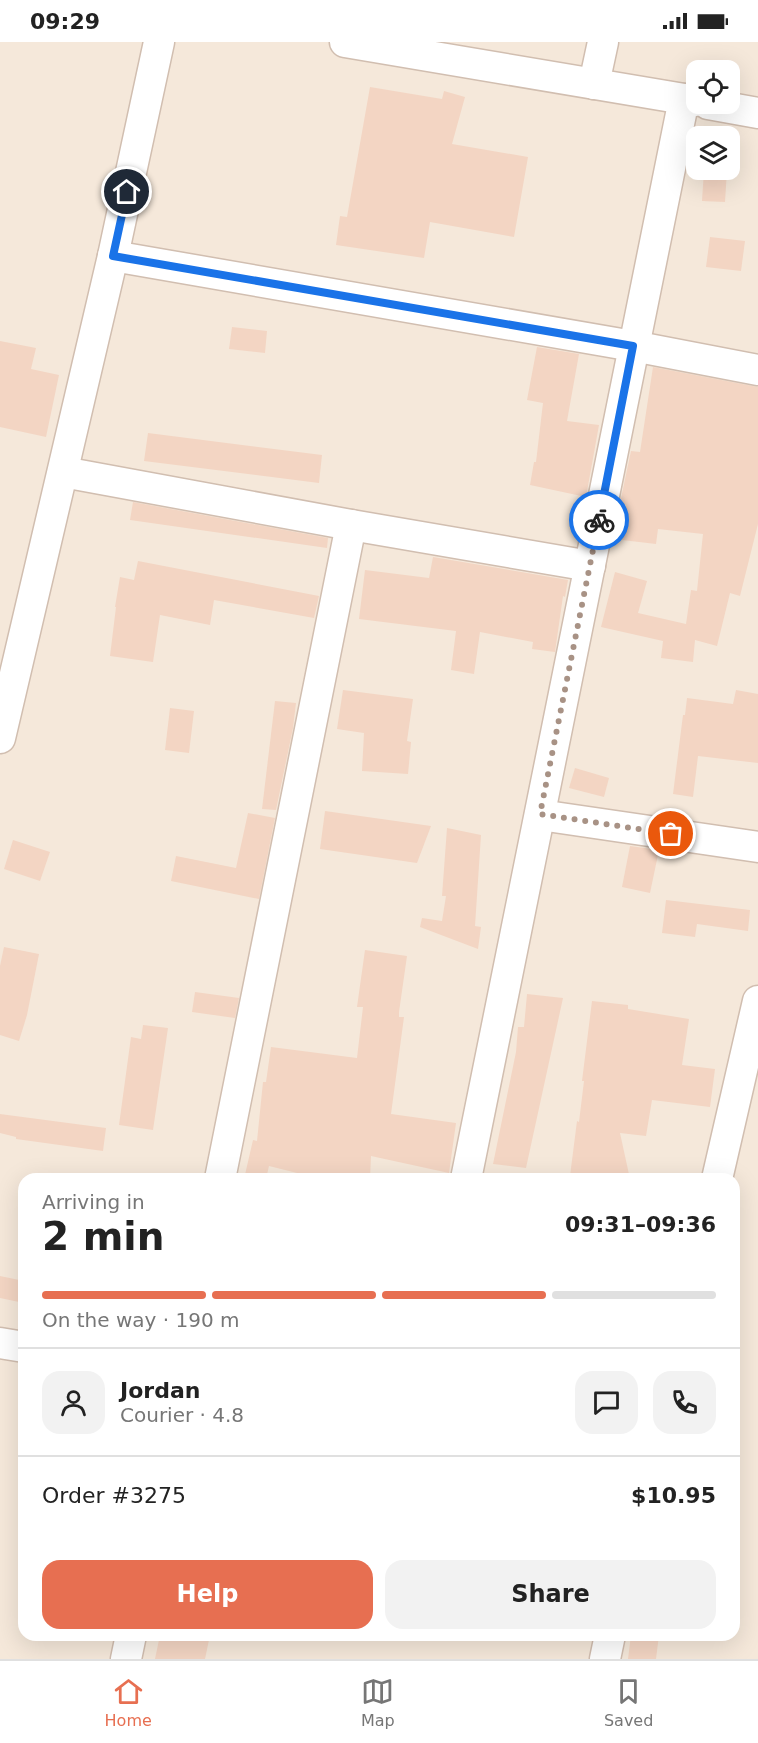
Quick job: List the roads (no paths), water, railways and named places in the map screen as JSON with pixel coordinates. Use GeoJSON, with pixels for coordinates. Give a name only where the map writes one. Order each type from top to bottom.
{"type":"FeatureCollection","features":[{"type":"Feature","properties":{"kind":"street"},"geometry":{"type":"LineString","coordinates":[[0,738],[113,256],[159,42]]}},
{"type":"Feature","properties":{"kind":"street"},"geometry":{"type":"LineString","coordinates":[[345,42],[686,99]]}},
{"type":"Feature","properties":{"kind":"street"},"geometry":{"type":"LineString","coordinates":[[594,84],[603,42]]}},
{"type":"Feature","properties":{"kind":"street"},"geometry":{"type":"LineString","coordinates":[[740,110],[758,113]]}},
{"type":"Feature","properties":{"kind":"street"},"geometry":{"type":"LineString","coordinates":[[467,1173],[633,346],[693,114]]}},
{"type":"Feature","properties":{"kind":"street"},"geometry":{"type":"LineString","coordinates":[[113,256],[633,346],[758,370]]}},
{"type":"Feature","properties":{"kind":"street"},"geometry":{"type":"LineString","coordinates":[[63,472],[590,566]]}},
{"type":"Feature","properties":{"kind":"street"},"geometry":{"type":"LineString","coordinates":[[221,1173],[351,525]]}},
{"type":"Feature","properties":{"kind":"street"},"geometry":{"type":"LineString","coordinates":[[540,814],[758,847]]}},
{"type":"Feature","properties":{"kind":"street"},"geometry":{"type":"LineString","coordinates":[[718,1173],[758,1001]]}},
{"type":"Feature","properties":{"kind":"street"},"geometry":{"type":"LineString","coordinates":[[0,1343],[18,1346]]}},
{"type":"Feature","properties":{"kind":"street"},"geometry":{"type":"LineString","coordinates":[[126,1659],[129,1641]]}},
{"type":"Feature","properties":{"kind":"street"},"geometry":{"type":"LineString","coordinates":[[605,1659],[609,1641]]}}]}
